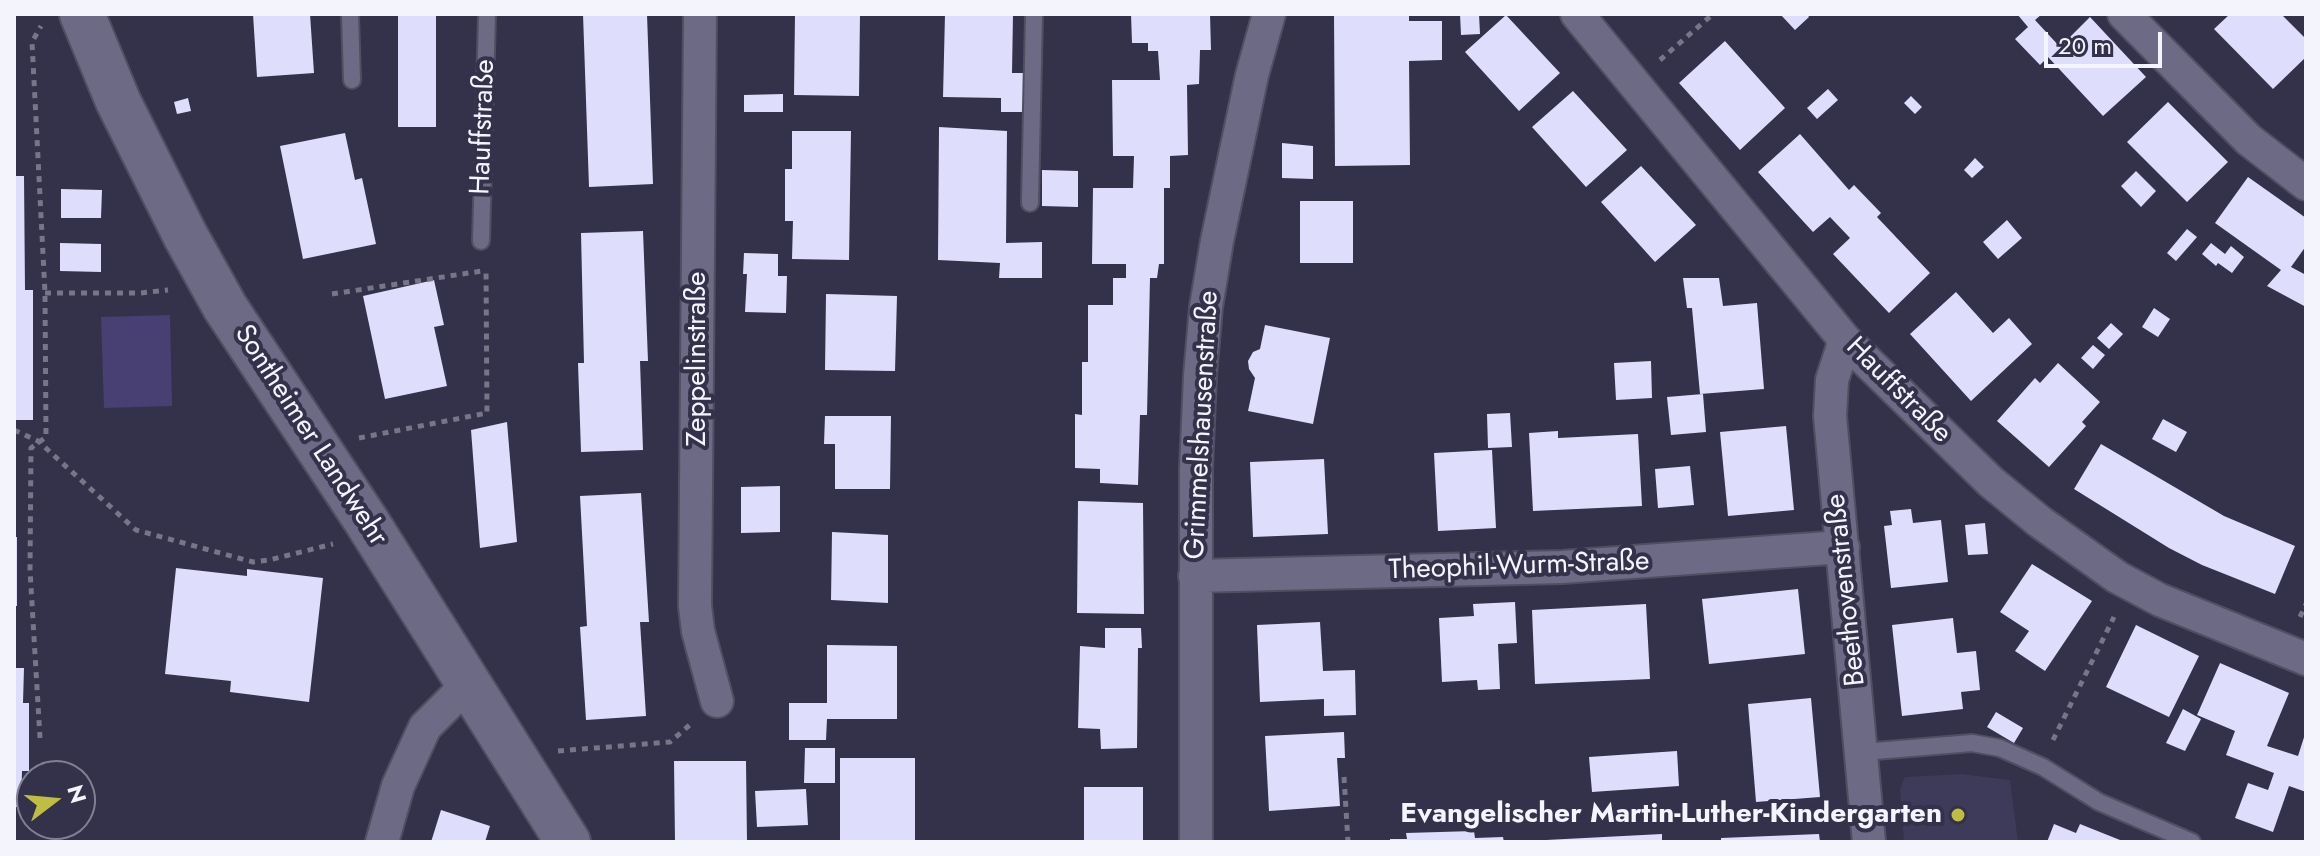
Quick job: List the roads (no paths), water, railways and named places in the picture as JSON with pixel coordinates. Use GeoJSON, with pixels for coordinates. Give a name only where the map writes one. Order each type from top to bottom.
{"type":"FeatureCollection","features":[{"type":"Feature","properties":{"kind":"street","name":"Zeppelinstraße"},"geometry":{"type":"LineString","coordinates":[[700,14],[695,606],[698,631],[717,701]]}},
{"type":"Feature","properties":{"kind":"street","name":"Grimmelshausenstraße"},"geometry":{"type":"LineString","coordinates":[[1196,842],[1196,469],[1206,307],[1248,90],[1269,14]]}},
{"type":"Feature","properties":{"kind":"street","name":"Hauffstraße"},"geometry":{"type":"LineString","coordinates":[[1577,14],[1845,340],[1991,482],[2040,522],[2133,585],[2171,605],[2306,659]]}},
{"type":"Feature","properties":{"kind":"street"},"geometry":{"type":"LineString","coordinates":[[2124,14],[2249,140],[2306,184]]}},
{"type":"Feature","properties":{"kind":"street","name":"Sontheimer Landwehr"},"geometry":{"type":"LineString","coordinates":[[63,17],[118,101],[210,279],[271,379],[367,522],[568,842]]}},
{"type":"Feature","properties":{"kind":"street","name":"Beethovenstraße"},"geometry":{"type":"LineString","coordinates":[[1845,340],[1832,380],[1830,416],[1869,842]]}},
{"type":"Feature","properties":{"kind":"street","name":"Theophil-Wurm-Straße"},"geometry":{"type":"LineString","coordinates":[[1195,576],[1562,567],[1843,547]]}},
{"type":"Feature","properties":{"kind":"street"},"geometry":{"type":"LineString","coordinates":[[382,842],[398,786],[425,727],[468,684]]}},
{"type":"Feature","properties":{"kind":"lane"},"geometry":{"type":"LineString","coordinates":[[350,14],[352,80]]}},
{"type":"Feature","properties":{"kind":"lane","name":"Hauffstraße"},"geometry":{"type":"LineString","coordinates":[[481,241],[487,14]]}},
{"type":"Feature","properties":{"kind":"lane"},"geometry":{"type":"LineString","coordinates":[[1030,203],[1034,14]]}},
{"type":"Feature","properties":{"kind":"lane"},"geometry":{"type":"LineString","coordinates":[[1863,752],[1985,744],[2015,753],[2099,802],[2192,842]]}},
{"type":"Feature","properties":{"kind":"place","name":"Evangelischer Martin-Luther-Kindergarten"},"geometry":{"type":"Point","coordinates":[1958,815]}}]}
